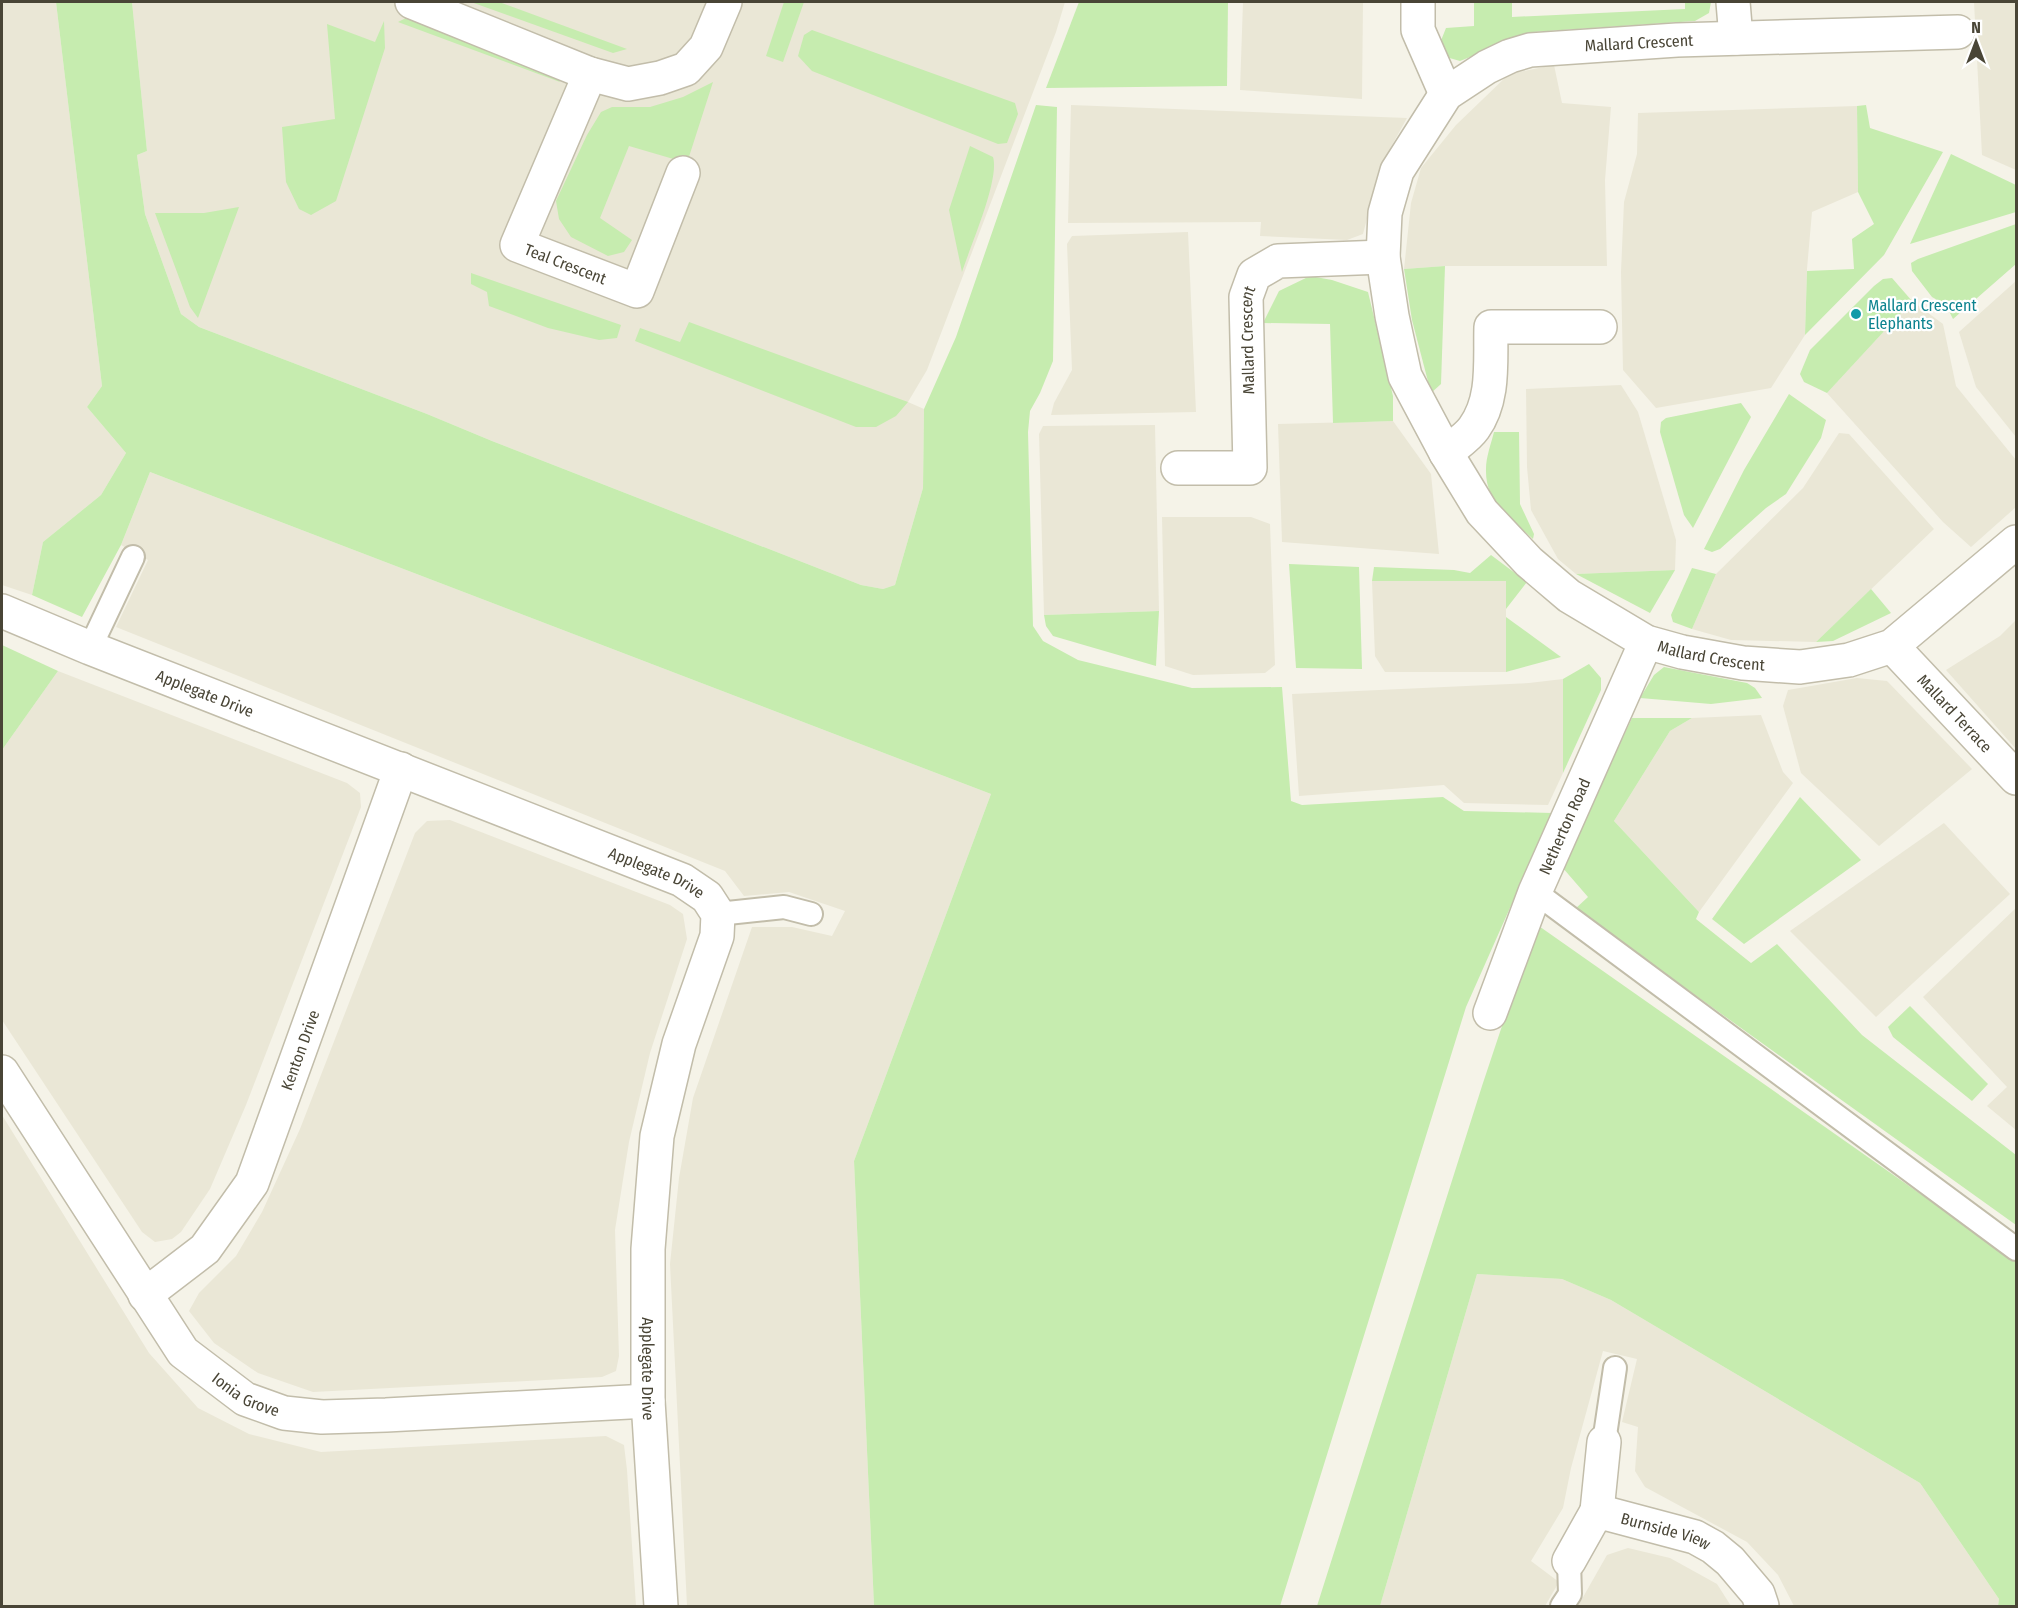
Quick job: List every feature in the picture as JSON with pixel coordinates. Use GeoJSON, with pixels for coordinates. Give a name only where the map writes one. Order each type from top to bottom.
{"type":"FeatureCollection","features":[{"type":"Feature","properties":{"kind":"street"},"geometry":{"type":"LineString","coordinates":[[412,2],[590,74],[628,84],[660,78],[686,69],[706,46],[725,2]]}},
{"type":"Feature","properties":{"kind":"street"},"geometry":{"type":"LineString","coordinates":[[1418,2],[1418,30],[1446,94]]}},
{"type":"Feature","properties":{"kind":"street"},"geometry":{"type":"LineString","coordinates":[[1733,2],[1736,38]]}},
{"type":"Feature","properties":{"kind":"street","name":"Mallard Crescent"},"geometry":{"type":"LineString","coordinates":[[1958,32],[1736,38],[1530,50],[1510,56],[1487,67],[1446,94],[1397,171],[1385,213],[1383,257],[1392,316],[1405,376],[1446,453],[1482,512],[1529,562],[1569,596],[1646,642],[1682,652],[1743,663],[1800,667],[1849,660],[1892,646],[2016,542]]}},
{"type":"Feature","properties":{"kind":"street","name":"Teal Crescent"},"geometry":{"type":"LineString","coordinates":[[590,74],[517,245],[637,291],[683,173]]}},
{"type":"Feature","properties":{"kind":"street","name":"Mallard Crescent"},"geometry":{"type":"LineString","coordinates":[[1178,468],[1250,468],[1246,297],[1254,275],[1278,261],[1383,257]]}},
{"type":"Feature","properties":{"kind":"street"},"geometry":{"type":"LineString","coordinates":[[1446,453],[1474,429],[1484,410],[1489,394],[1491,327],[1600,327]]}},
{"type":"Feature","properties":{"kind":"street","name":"Applegate Drive"},"geometry":{"type":"LineString","coordinates":[[2,610],[90,648],[682,880],[707,897],[718,914],[717,936],[679,1044],[657,1136],[648,1250],[648,1401],[661,1606]]}},
{"type":"Feature","properties":{"kind":"street","name":"Netherton Road"},"geometry":{"type":"LineString","coordinates":[[1490,1013],[1535,892],[1646,642]]}},
{"type":"Feature","properties":{"kind":"street","name":"Mallard Terrace"},"geometry":{"type":"LineString","coordinates":[[1892,646],[2016,778]]}},
{"type":"Feature","properties":{"kind":"street","name":"Kenton Drive"},"geometry":{"type":"LineString","coordinates":[[145,1295],[204,1249],[252,1183],[401,769]]}},
{"type":"Feature","properties":{"kind":"street","name":"Ionia Grove"},"geometry":{"type":"LineString","coordinates":[[2,1072],[183,1352],[245,1399],[284,1413],[322,1417],[648,1401]]}},
{"type":"Feature","properties":{"kind":"street"},"geometry":{"type":"LineString","coordinates":[[1569,1561],[1597,1511],[1604,1442]]}},
{"type":"Feature","properties":{"kind":"street","name":"Burnside View"},"geometry":{"type":"LineString","coordinates":[[1597,1511],[1695,1537],[1713,1547],[1730,1561],[1758,1594],[1762,1606]]}},
{"type":"Feature","properties":{"kind":"lane"},"geometry":{"type":"LineString","coordinates":[[90,648],[133,556]]}},
{"type":"Feature","properties":{"kind":"lane"},"geometry":{"type":"LineString","coordinates":[[1535,892],[2016,1249]]}},
{"type":"Feature","properties":{"kind":"lane"},"geometry":{"type":"LineString","coordinates":[[718,914],[784,907],[811,914]]}},
{"type":"Feature","properties":{"kind":"lane"},"geometry":{"type":"LineString","coordinates":[[1604,1442],[1615,1368]]}},
{"type":"Feature","properties":{"kind":"lane"},"geometry":{"type":"LineString","coordinates":[[1562,1606],[1570,1594],[1569,1561]]}},
{"type":"Feature","properties":{"kind":"shaded area"},"geometry":{"type":"Polygon","coordinates":[[[2,2],[56,2],[102,386],[87,407],[126,453],[101,495],[43,542],[32,595],[2,585],[2,2]]]}},
{"type":"Feature","properties":{"kind":"shaded area"},"geometry":{"type":"Polygon","coordinates":[[[132,2],[1065,2],[1056,32],[927,370],[908,402],[924,409],[923,488],[895,585],[883,589],[861,585],[199,327],[181,314],[145,214],[137,155],[147,151],[132,2]]]}},
{"type":"Feature","properties":{"kind":"shaded area"},"geometry":{"type":"Polygon","coordinates":[[[1243,2],[1363,2],[1362,99],[1240,90],[1243,2]]]}},
{"type":"Feature","properties":{"kind":"shaded area"},"geometry":{"type":"Polygon","coordinates":[[[1974,2],[2016,2],[2016,170],[1982,155],[1974,2]]]}},
{"type":"Feature","properties":{"kind":"shaded area"},"geometry":{"type":"Polygon","coordinates":[[[1554,65],[1562,103],[1611,107],[1605,180],[1607,266],[1445,266],[1404,269],[1411,203],[1421,168],[1456,125],[1509,74],[1554,65]]]}},
{"type":"Feature","properties":{"kind":"shaded area"},"geometry":{"type":"Polygon","coordinates":[[[1071,105],[1407,118],[1381,165],[1363,234],[1347,240],[1260,236],[1261,222],[1068,223],[1071,105]]]}},
{"type":"Feature","properties":{"kind":"shaded area"},"geometry":{"type":"Polygon","coordinates":[[[1857,106],[1858,192],[1812,212],[1805,335],[1771,388],[1656,408],[1623,370],[1621,272],[1624,202],[1637,154],[1638,113],[1857,106]]]}},
{"type":"Feature","properties":{"kind":"shaded area"},"geometry":{"type":"Polygon","coordinates":[[[1188,232],[1196,412],[1051,415],[1054,403],[1072,370],[1067,244],[1072,236],[1188,232]]]}},
{"type":"Feature","properties":{"kind":"shaded area"},"geometry":{"type":"Polygon","coordinates":[[[2016,281],[2016,437],[1976,387],[1959,332],[2016,281]]]}},
{"type":"Feature","properties":{"kind":"shaded area"},"geometry":{"type":"Polygon","coordinates":[[[1912,301],[1943,324],[1956,386],[2016,460],[2016,507],[1971,547],[1943,522],[1827,393],[1912,301]]]}},
{"type":"Feature","properties":{"kind":"shaded area"},"geometry":{"type":"Polygon","coordinates":[[[1621,385],[1638,412],[1676,540],[1675,570],[1576,574],[1558,559],[1531,510],[1527,467],[1526,389],[1621,385]]]}},
{"type":"Feature","properties":{"kind":"shaded area"},"geometry":{"type":"Polygon","coordinates":[[[1393,421],[1431,474],[1439,554],[1282,542],[1278,424],[1393,421]]]}},
{"type":"Feature","properties":{"kind":"shaded area"},"geometry":{"type":"Polygon","coordinates":[[[1155,425],[1159,611],[1044,615],[1039,434],[1043,426],[1155,425]]]}},
{"type":"Feature","properties":{"kind":"shaded area"},"geometry":{"type":"Polygon","coordinates":[[[1839,433],[1849,434],[1934,529],[1816,642],[1731,640],[1692,629],[1716,574],[1803,488],[1839,433]]]}},
{"type":"Feature","properties":{"kind":"shaded area"},"geometry":{"type":"Polygon","coordinates":[[[150,472],[991,794],[854,1161],[874,1606],[687,1606],[670,1264],[679,1178],[693,1098],[752,927],[792,927],[832,936],[845,911],[789,892],[744,896],[725,871],[116,627],[148,560],[121,545],[150,472]]]}},
{"type":"Feature","properties":{"kind":"shaded area"},"geometry":{"type":"Polygon","coordinates":[[[1162,517],[1251,517],[1270,524],[1275,665],[1265,673],[1193,675],[1165,666],[1162,517]]]}},
{"type":"Feature","properties":{"kind":"shaded area"},"geometry":{"type":"Polygon","coordinates":[[[1372,581],[1506,581],[1506,672],[1385,672],[1375,656],[1372,581]]]}},
{"type":"Feature","properties":{"kind":"shaded area"},"geometry":{"type":"Polygon","coordinates":[[[2016,620],[2016,749],[1946,670],[2000,636],[2016,620]]]}},
{"type":"Feature","properties":{"kind":"shaded area"},"geometry":{"type":"Polygon","coordinates":[[[58,671],[347,783],[360,793],[361,807],[246,1105],[210,1189],[181,1232],[172,1239],[155,1242],[142,1232],[2,1020],[2,750],[58,671]]]}},
{"type":"Feature","properties":{"kind":"shaded area"},"geometry":{"type":"Polygon","coordinates":[[[1857,678],[1887,681],[1972,769],[1879,846],[1801,773],[1783,706],[1788,690],[1857,678]]]}},
{"type":"Feature","properties":{"kind":"shaded area"},"geometry":{"type":"Polygon","coordinates":[[[1563,679],[1563,773],[1548,805],[1464,803],[1444,785],[1299,796],[1292,694],[1529,683],[1563,679]]]}},
{"type":"Feature","properties":{"kind":"shaded area"},"geometry":{"type":"Polygon","coordinates":[[[1761,715],[1783,772],[1793,783],[1699,912],[1614,821],[1670,731],[1692,718],[1761,715]]]}},
{"type":"Feature","properties":{"kind":"shaded area"},"geometry":{"type":"Polygon","coordinates":[[[450,820],[670,905],[683,914],[687,939],[650,1053],[629,1142],[615,1230],[619,1356],[616,1371],[602,1377],[313,1392],[258,1373],[214,1343],[189,1311],[199,1293],[236,1256],[262,1212],[300,1129],[415,833],[427,821],[450,820]]]}},
{"type":"Feature","properties":{"kind":"shaded area"},"geometry":{"type":"Polygon","coordinates":[[[1944,823],[2010,894],[1876,1017],[1790,931],[1944,823]]]}},
{"type":"Feature","properties":{"kind":"shaded area"},"geometry":{"type":"Polygon","coordinates":[[[2016,908],[2016,1130],[1987,1106],[2007,1087],[1923,997],[2016,908]]]}},
{"type":"Feature","properties":{"kind":"shaded area"},"geometry":{"type":"Polygon","coordinates":[[[2,1115],[149,1353],[198,1408],[249,1434],[321,1452],[606,1436],[624,1445],[636,1606],[2,1606],[2,1115]]]}},
{"type":"Feature","properties":{"kind":"shaded area"},"geometry":{"type":"Polygon","coordinates":[[[1477,1274],[1562,1279],[1611,1300],[1920,1483],[1999,1599],[1998,1606],[1794,1606],[1778,1575],[1747,1542],[1645,1487],[1635,1471],[1638,1427],[1622,1422],[1637,1359],[1603,1351],[1571,1468],[1563,1508],[1531,1561],[1559,1582],[1545,1606],[1380,1606],[1477,1274]]]}},
{"type":"Feature","properties":{"kind":"shaded area"},"geometry":{"type":"Polygon","coordinates":[[[1628,1548],[1670,1558],[1717,1584],[1731,1606],[1578,1606],[1607,1555],[1628,1548]]]}},
{"type":"Feature","properties":{"kind":"green space"},"geometry":{"type":"Polygon","coordinates":[[[56,2],[132,2],[147,151],[137,155],[145,214],[181,314],[199,327],[861,585],[883,589],[895,585],[923,488],[924,409],[956,337],[1036,105],[1057,107],[1053,361],[1030,411],[1028,432],[1033,626],[1043,641],[1078,660],[1192,688],[1282,687],[1291,801],[1302,805],[1443,797],[1464,811],[1552,813],[1466,1007],[1280,1606],[874,1606],[854,1161],[991,794],[150,472],[121,545],[82,617],[32,595],[43,542],[101,495],[126,453],[87,407],[102,386],[56,2]]]}},
{"type":"Feature","properties":{"kind":"green space"},"geometry":{"type":"Polygon","coordinates":[[[471,2],[499,2],[627,49],[613,53],[471,2]]]}},
{"type":"Feature","properties":{"kind":"green space"},"geometry":{"type":"Polygon","coordinates":[[[784,2],[804,2],[783,62],[766,56],[784,2]]]}},
{"type":"Feature","properties":{"kind":"green space"},"geometry":{"type":"Polygon","coordinates":[[[1079,2],[1228,2],[1227,86],[1046,88],[1079,2]]]}},
{"type":"Feature","properties":{"kind":"green space"},"geometry":{"type":"Polygon","coordinates":[[[1474,2],[1512,2],[1512,17],[1685,9],[1685,2],[1711,2],[1709,13],[1695,21],[1533,32],[1460,61],[1446,57],[1440,43],[1446,28],[1474,26],[1474,2]]]}},
{"type":"Feature","properties":{"kind":"green space"},"geometry":{"type":"Polygon","coordinates":[[[408,17],[553,70],[560,82],[398,22],[408,17]]]}},
{"type":"Feature","properties":{"kind":"green space"},"geometry":{"type":"Polygon","coordinates":[[[384,21],[385,48],[336,201],[311,215],[299,209],[286,182],[282,127],[335,119],[327,24],[375,42],[384,21]]]}},
{"type":"Feature","properties":{"kind":"green space"},"geometry":{"type":"Polygon","coordinates":[[[812,30],[1015,103],[1018,114],[1007,143],[998,144],[812,71],[798,56],[804,35],[812,30]]]}},
{"type":"Feature","properties":{"kind":"green space"},"geometry":{"type":"Polygon","coordinates":[[[713,82],[687,163],[629,146],[600,218],[632,240],[624,252],[608,256],[571,237],[559,219],[556,201],[587,135],[601,112],[612,107],[650,107],[683,97],[713,82]]]}},
{"type":"Feature","properties":{"kind":"green space"},"geometry":{"type":"Polygon","coordinates":[[[1866,105],[1870,128],[1943,152],[1884,255],[1805,335],[1807,271],[1854,269],[1852,239],[1874,224],[1858,192],[1857,106],[1866,105]]]}},
{"type":"Feature","properties":{"kind":"green space"},"geometry":{"type":"Polygon","coordinates":[[[970,146],[993,157],[994,167],[983,213],[962,272],[949,210],[970,146]]]}},
{"type":"Feature","properties":{"kind":"green space"},"geometry":{"type":"Polygon","coordinates":[[[1951,154],[2016,185],[2016,212],[1910,244],[1951,154]]]}},
{"type":"Feature","properties":{"kind":"green space"},"geometry":{"type":"Polygon","coordinates":[[[239,207],[198,318],[190,307],[155,213],[204,213],[239,207]]]}},
{"type":"Feature","properties":{"kind":"green space"},"geometry":{"type":"Polygon","coordinates":[[[2016,224],[2016,264],[1953,319],[1946,305],[1932,297],[1912,271],[1911,263],[1918,259],[2016,224]]]}},
{"type":"Feature","properties":{"kind":"green space"},"geometry":{"type":"Polygon","coordinates":[[[1445,266],[1441,384],[1431,393],[1412,320],[1404,269],[1445,266]]]}},
{"type":"Feature","properties":{"kind":"green space"},"geometry":{"type":"Polygon","coordinates":[[[471,273],[621,325],[617,338],[599,340],[548,328],[489,306],[487,292],[471,284],[471,273]]]}},
{"type":"Feature","properties":{"kind":"green space"},"geometry":{"type":"Polygon","coordinates":[[[1310,276],[1332,280],[1368,292],[1393,396],[1393,421],[1333,423],[1330,324],[1263,323],[1279,291],[1310,276]]]}},
{"type":"Feature","properties":{"kind":"green space"},"geometry":{"type":"Polygon","coordinates":[[[1892,278],[1912,301],[1827,393],[1804,382],[1800,374],[1810,350],[1874,286],[1883,279],[1892,278]]]}},
{"type":"Feature","properties":{"kind":"green space"},"geometry":{"type":"Polygon","coordinates":[[[689,322],[908,402],[896,416],[876,427],[856,427],[635,341],[640,328],[680,342],[689,322]]]}},
{"type":"Feature","properties":{"kind":"green space"},"geometry":{"type":"Polygon","coordinates":[[[1789,394],[1826,420],[1821,438],[1786,494],[1766,508],[1720,549],[1712,552],[1704,549],[1744,470],[1789,394]]]}},
{"type":"Feature","properties":{"kind":"green space"},"geometry":{"type":"Polygon","coordinates":[[[1741,403],[1751,417],[1693,528],[1684,515],[1660,432],[1661,422],[1666,418],[1741,403]]]}},
{"type":"Feature","properties":{"kind":"green space"},"geometry":{"type":"Polygon","coordinates":[[[1494,432],[1519,432],[1520,504],[1534,534],[1533,539],[1500,509],[1490,491],[1486,464],[1494,432]]]}},
{"type":"Feature","properties":{"kind":"green space"},"geometry":{"type":"Polygon","coordinates":[[[1491,555],[1527,582],[1506,609],[1506,581],[1372,581],[1374,567],[1454,570],[1470,573],[1491,555]]]}},
{"type":"Feature","properties":{"kind":"green space"},"geometry":{"type":"Polygon","coordinates":[[[1289,564],[1359,567],[1362,669],[1296,668],[1289,564]]]}},
{"type":"Feature","properties":{"kind":"green space"},"geometry":{"type":"Polygon","coordinates":[[[1692,568],[1716,574],[1692,629],[1673,622],[1671,615],[1692,568]]]}},
{"type":"Feature","properties":{"kind":"green space"},"geometry":{"type":"Polygon","coordinates":[[[1675,570],[1650,613],[1576,574],[1675,570]]]}},
{"type":"Feature","properties":{"kind":"green space"},"geometry":{"type":"Polygon","coordinates":[[[1871,589],[1891,613],[1833,641],[1816,642],[1871,589]]]}},
{"type":"Feature","properties":{"kind":"green space"},"geometry":{"type":"Polygon","coordinates":[[[1159,611],[1156,666],[1053,636],[1046,626],[1044,615],[1159,611]]]}},
{"type":"Feature","properties":{"kind":"green space"},"geometry":{"type":"Polygon","coordinates":[[[1506,617],[1561,657],[1506,672],[1506,617]]]}},
{"type":"Feature","properties":{"kind":"green space"},"geometry":{"type":"Polygon","coordinates":[[[2,645],[58,671],[2,750],[2,645]]]}},
{"type":"Feature","properties":{"kind":"green space"},"geometry":{"type":"Polygon","coordinates":[[[1589,664],[1601,678],[1601,690],[1563,773],[1563,679],[1589,664]]]}},
{"type":"Feature","properties":{"kind":"green space"},"geometry":{"type":"Polygon","coordinates":[[[1664,667],[1747,683],[1755,688],[1762,698],[1711,704],[1640,698],[1654,675],[1664,667]]]}},
{"type":"Feature","properties":{"kind":"green space"},"geometry":{"type":"Polygon","coordinates":[[[1632,718],[1692,718],[1670,731],[1614,821],[1699,912],[1696,919],[1751,963],[1777,944],[1862,1035],[2016,1155],[2016,1225],[1575,909],[1588,897],[1562,867],[1632,718]]]}},
{"type":"Feature","properties":{"kind":"green space"},"geometry":{"type":"Polygon","coordinates":[[[1800,797],[1861,860],[1744,944],[1712,919],[1800,797]]]}},
{"type":"Feature","properties":{"kind":"green space"},"geometry":{"type":"Polygon","coordinates":[[[1536,924],[2016,1261],[2016,1606],[1998,1606],[1999,1599],[1920,1483],[1611,1300],[1562,1279],[1477,1274],[1380,1606],[1317,1606],[1482,1086],[1536,924]]]}},
{"type":"Feature","properties":{"kind":"green space"},"geometry":{"type":"Polygon","coordinates":[[[1910,1006],[1988,1084],[1972,1101],[1893,1037],[1888,1027],[1910,1006]]]}},
{"type":"Feature","properties":{"kind":"place","name":"Mallard Crescent Elephants"},"geometry":{"type":"Point","coordinates":[1856,314]}}]}
